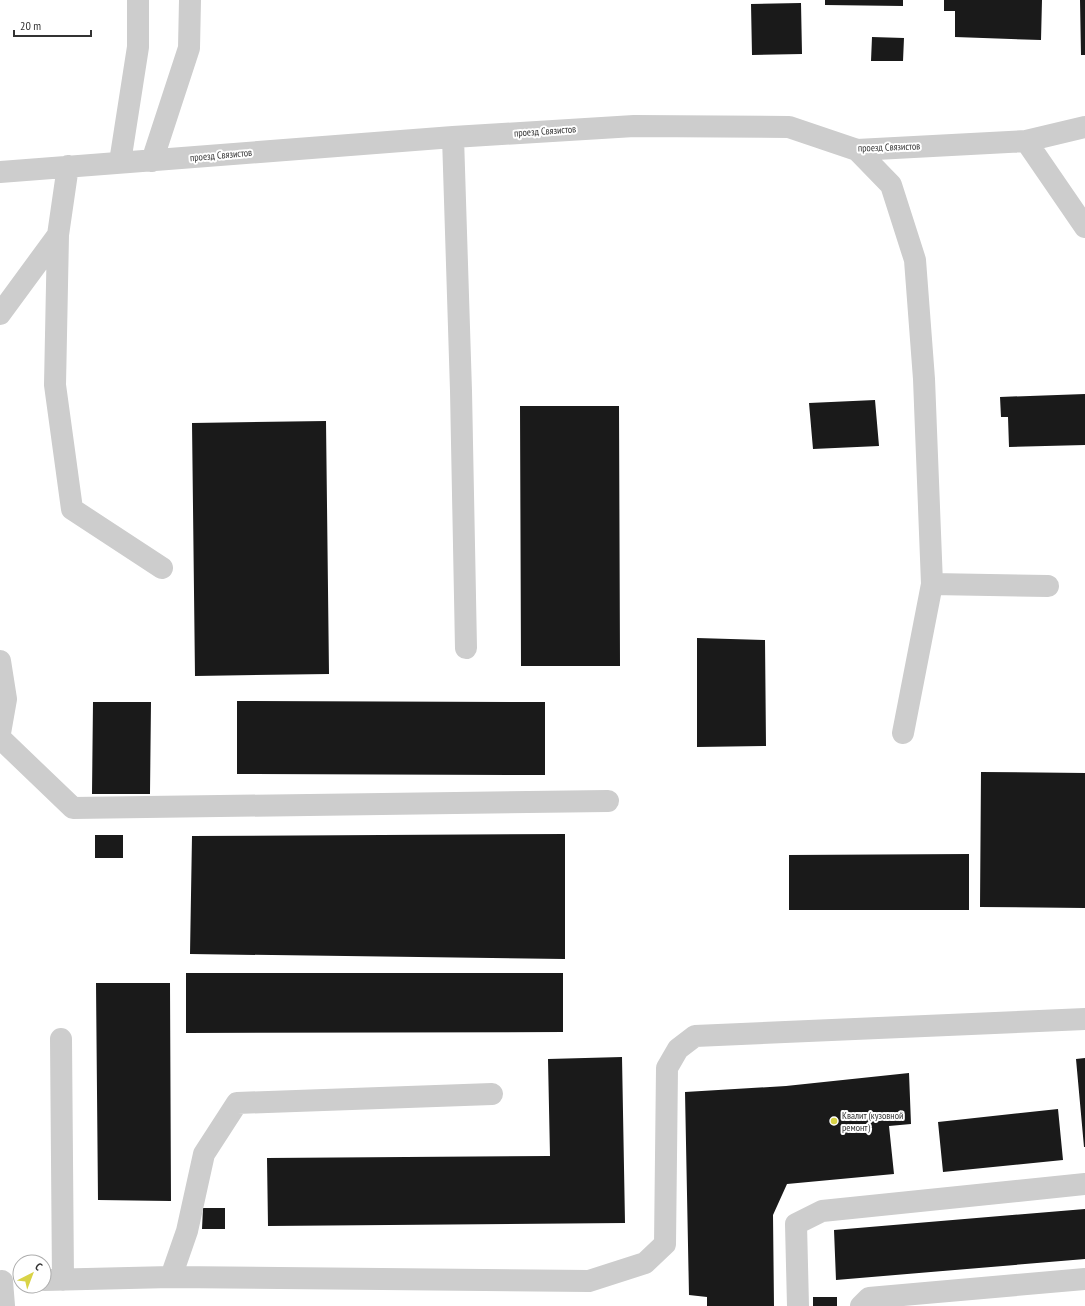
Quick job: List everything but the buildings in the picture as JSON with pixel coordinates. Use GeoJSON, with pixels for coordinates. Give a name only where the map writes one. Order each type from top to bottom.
{"type":"FeatureCollection","features":[{"type":"Feature","properties":{"kind":"lane"},"geometry":{"type":"LineString","coordinates":[[120,162],[138,47],[138,0]]}},
{"type":"Feature","properties":{"kind":"lane"},"geometry":{"type":"LineString","coordinates":[[152,161],[189,48],[190,0]]}},
{"type":"Feature","properties":{"kind":"lane","name":"проезд Связистов"},"geometry":{"type":"LineString","coordinates":[[0,172],[453,137],[634,126],[790,127],[857,150],[1026,142],[1085,127]]}},
{"type":"Feature","properties":{"kind":"lane"},"geometry":{"type":"LineString","coordinates":[[453,137],[462,391],[466,648]]}},
{"type":"Feature","properties":{"kind":"lane"},"geometry":{"type":"LineString","coordinates":[[1026,142],[1085,227]]}},
{"type":"Feature","properties":{"kind":"lane"},"geometry":{"type":"LineString","coordinates":[[857,150],[891,185],[915,260],[924,379],[932,584],[903,733]]}},
{"type":"Feature","properties":{"kind":"lane"},"geometry":{"type":"LineString","coordinates":[[68,166],[58,235],[54,385],[72,509],[162,568]]}},
{"type":"Feature","properties":{"kind":"lane"},"geometry":{"type":"LineString","coordinates":[[0,314],[58,235]]}},
{"type":"Feature","properties":{"kind":"lane"},"geometry":{"type":"LineString","coordinates":[[932,584],[1048,586]]}},
{"type":"Feature","properties":{"kind":"lane"},"geometry":{"type":"LineString","coordinates":[[0,661],[6,699],[0,733]]}},
{"type":"Feature","properties":{"kind":"lane"},"geometry":{"type":"LineString","coordinates":[[0,738],[73,808],[608,801]]}},
{"type":"Feature","properties":{"kind":"lane"},"geometry":{"type":"LineString","coordinates":[[61,1039],[54,1280],[171,1277],[589,1280],[645,1263],[666,1244],[667,1068],[678,1049],[695,1036],[1085,1019]]}},
{"type":"Feature","properties":{"kind":"lane"},"geometry":{"type":"LineString","coordinates":[[171,1277],[187,1231],[204,1154],[237,1103],[492,1094]]}},
{"type":"Feature","properties":{"kind":"lane"},"geometry":{"type":"LineString","coordinates":[[798,1306],[796,1224],[822,1211],[1085,1184]]}},
{"type":"Feature","properties":{"kind":"lane"},"geometry":{"type":"LineString","coordinates":[[861,1306],[869,1298],[1085,1279]]}},
{"type":"Feature","properties":{"kind":"lane"},"geometry":{"type":"LineString","coordinates":[[4,1306],[7,1281]]}},
{"type":"Feature","properties":{"kind":"place","name":"Квалит (кузовной ремонт)"},"geometry":{"type":"Point","coordinates":[834,1121]}}]}
